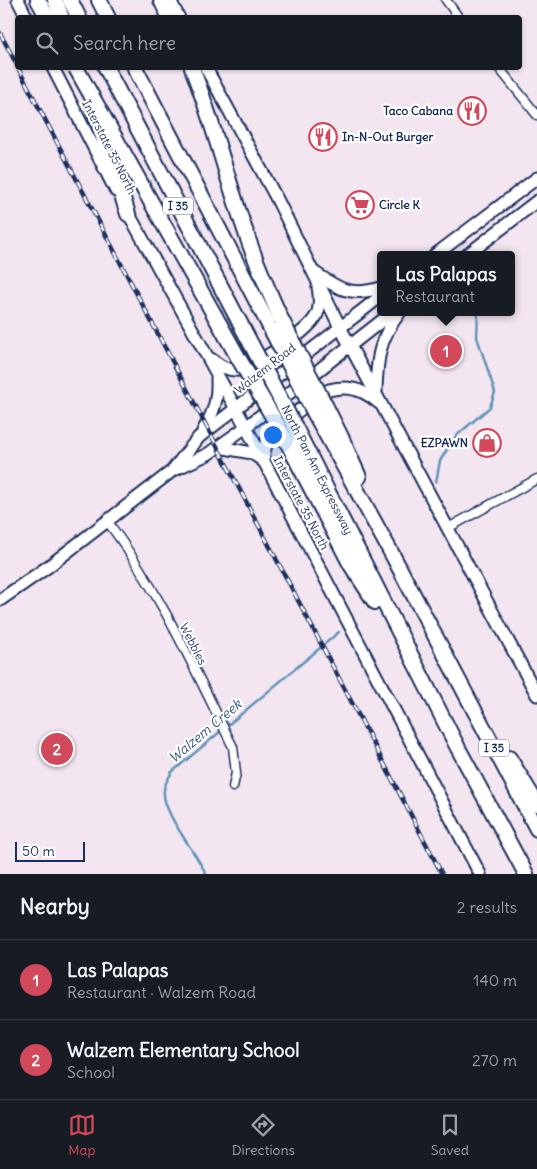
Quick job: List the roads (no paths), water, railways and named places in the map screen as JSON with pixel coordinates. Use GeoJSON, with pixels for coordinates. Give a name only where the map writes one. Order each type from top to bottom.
{"type":"FeatureCollection","features":[{"type":"Feature","properties":{"kind":"highway"},"geometry":{"type":"LineString","coordinates":[[38,0],[46,15]]}},
{"type":"Feature","properties":{"kind":"highway"},"geometry":{"type":"LineString","coordinates":[[55,0],[61,15]]}},
{"type":"Feature","properties":{"kind":"highway"},"geometry":{"type":"LineString","coordinates":[[70,0],[78,15]]}},
{"type":"Feature","properties":{"kind":"highway"},"geometry":{"type":"LineString","coordinates":[[99,0],[106,15]]}},
{"type":"Feature","properties":{"kind":"highway"},"geometry":{"type":"LineString","coordinates":[[161,0],[168,15]]}},
{"type":"Feature","properties":{"kind":"highway"},"geometry":{"type":"LineString","coordinates":[[77,70],[239,359],[290,432]]}},
{"type":"Feature","properties":{"kind":"highway"},"geometry":{"type":"LineString","coordinates":[[82,70],[128,214]]}},
{"type":"Feature","properties":{"kind":"highway","name":"North Pan Am Expressway"},"geometry":{"type":"LineString","coordinates":[[107,70],[250,344],[290,432],[526,874]]}},
{"type":"Feature","properties":{"kind":"highway","name":"North Pan Am Expressway"},"geometry":{"type":"LineString","coordinates":[[136,70],[271,329],[320,410],[393,556],[537,829]]}},
{"type":"Feature","properties":{"kind":"highway"},"geometry":{"type":"LineString","coordinates":[[193,70],[204,98],[245,230],[259,268],[320,410]]}},
{"type":"Feature","properties":{"kind":"highway"},"geometry":{"type":"LineString","coordinates":[[451,667],[537,804]]}},
{"type":"Feature","properties":{"kind":"main road"},"geometry":{"type":"LineString","coordinates":[[18,0],[26,15]]}},
{"type":"Feature","properties":{"kind":"main road"},"geometry":{"type":"LineString","coordinates":[[170,0],[178,15]]}},
{"type":"Feature","properties":{"kind":"main road","name":"Interstate 35 North"},"geometry":{"type":"LineString","coordinates":[[54,70],[128,214],[237,409],[480,874]]}},
{"type":"Feature","properties":{"kind":"main road"},"geometry":{"type":"LineString","coordinates":[[207,70],[278,201],[340,327],[537,695]]}},
{"type":"Feature","properties":{"kind":"main road"},"geometry":{"type":"LineString","coordinates":[[440,251],[537,178]]}},
{"type":"Feature","properties":{"kind":"main road"},"geometry":{"type":"LineString","coordinates":[[472,251],[537,201]]}},
{"type":"Feature","properties":{"kind":"main road"},"geometry":{"type":"LineString","coordinates":[[313,271],[337,287],[350,292],[377,289]]}},
{"type":"Feature","properties":{"kind":"main road"},"geometry":{"type":"LineString","coordinates":[[208,358],[223,368],[242,370],[248,368],[301,332],[315,317],[318,310],[319,292],[313,271]]}},
{"type":"Feature","properties":{"kind":"main road","name":"Walzem Road"},"geometry":{"type":"LineString","coordinates":[[1,596],[49,566],[108,522],[172,471],[200,437],[377,299]]}},
{"type":"Feature","properties":{"kind":"main road","name":"Walzem Road"},"geometry":{"type":"LineString","coordinates":[[172,471],[208,454],[246,427],[388,316]]}},
{"type":"Feature","properties":{"kind":"main road"},"geometry":{"type":"LineString","coordinates":[[376,392],[377,367],[381,343],[397,316]]}},
{"type":"Feature","properties":{"kind":"main road"},"geometry":{"type":"LineString","coordinates":[[200,437],[213,414],[218,392],[217,374]]}},
{"type":"Feature","properties":{"kind":"main road"},"geometry":{"type":"LineString","coordinates":[[263,461],[264,447],[278,426],[328,390],[356,389],[368,394],[383,405]]}},
{"type":"Feature","properties":{"kind":"main road"},"geometry":{"type":"LineString","coordinates":[[219,446],[252,453],[263,461]]}},
{"type":"Feature","properties":{"kind":"street"},"geometry":{"type":"LineString","coordinates":[[446,0],[457,15]]}},
{"type":"Feature","properties":{"kind":"street"},"geometry":{"type":"LineString","coordinates":[[501,70],[537,115]]}},
{"type":"Feature","properties":{"kind":"street"},"geometry":{"type":"LineString","coordinates":[[448,528],[537,479]]}},
{"type":"Feature","properties":{"kind":"street","name":"Webbles"},"geometry":{"type":"LineString","coordinates":[[108,522],[135,560],[153,590],[222,725],[232,747],[235,760],[236,773],[233,786]]}},
{"type":"Feature","properties":{"kind":"waterway","name":"Walzem Creek"},"geometry":{"type":"LineString","coordinates":[[436,482],[440,461],[446,451],[456,436],[490,407],[495,392],[477,337],[478,316]]}},
{"type":"Feature","properties":{"kind":"waterway","name":"Walzem Creek"},"geometry":{"type":"LineString","coordinates":[[206,874],[168,809],[164,790],[168,779],[172,772],[339,632]]}},
{"type":"Feature","properties":{"kind":"railway"},"geometry":{"type":"LineString","coordinates":[[0,33],[15,61]]}},
{"type":"Feature","properties":{"kind":"railway"},"geometry":{"type":"LineString","coordinates":[[19,70],[442,874]]}},
{"type":"Feature","properties":{"kind":"place","name":"Taco Cabana"},"geometry":{"type":"Point","coordinates":[472,111]}},
{"type":"Feature","properties":{"kind":"place","name":"In-N-Out Burger"},"geometry":{"type":"Point","coordinates":[323,137]}},
{"type":"Feature","properties":{"kind":"place","name":"Circle K"},"geometry":{"type":"Point","coordinates":[360,205]}},
{"type":"Feature","properties":{"kind":"place","name":"Las Palapas"},"geometry":{"type":"Point","coordinates":[446,351]}},
{"type":"Feature","properties":{"kind":"place","name":"EZPAWN"},"geometry":{"type":"Point","coordinates":[487,443]}},
{"type":"Feature","properties":{"kind":"place","name":"Walzem Elementary School"},"geometry":{"type":"Point","coordinates":[57,749]}}]}
